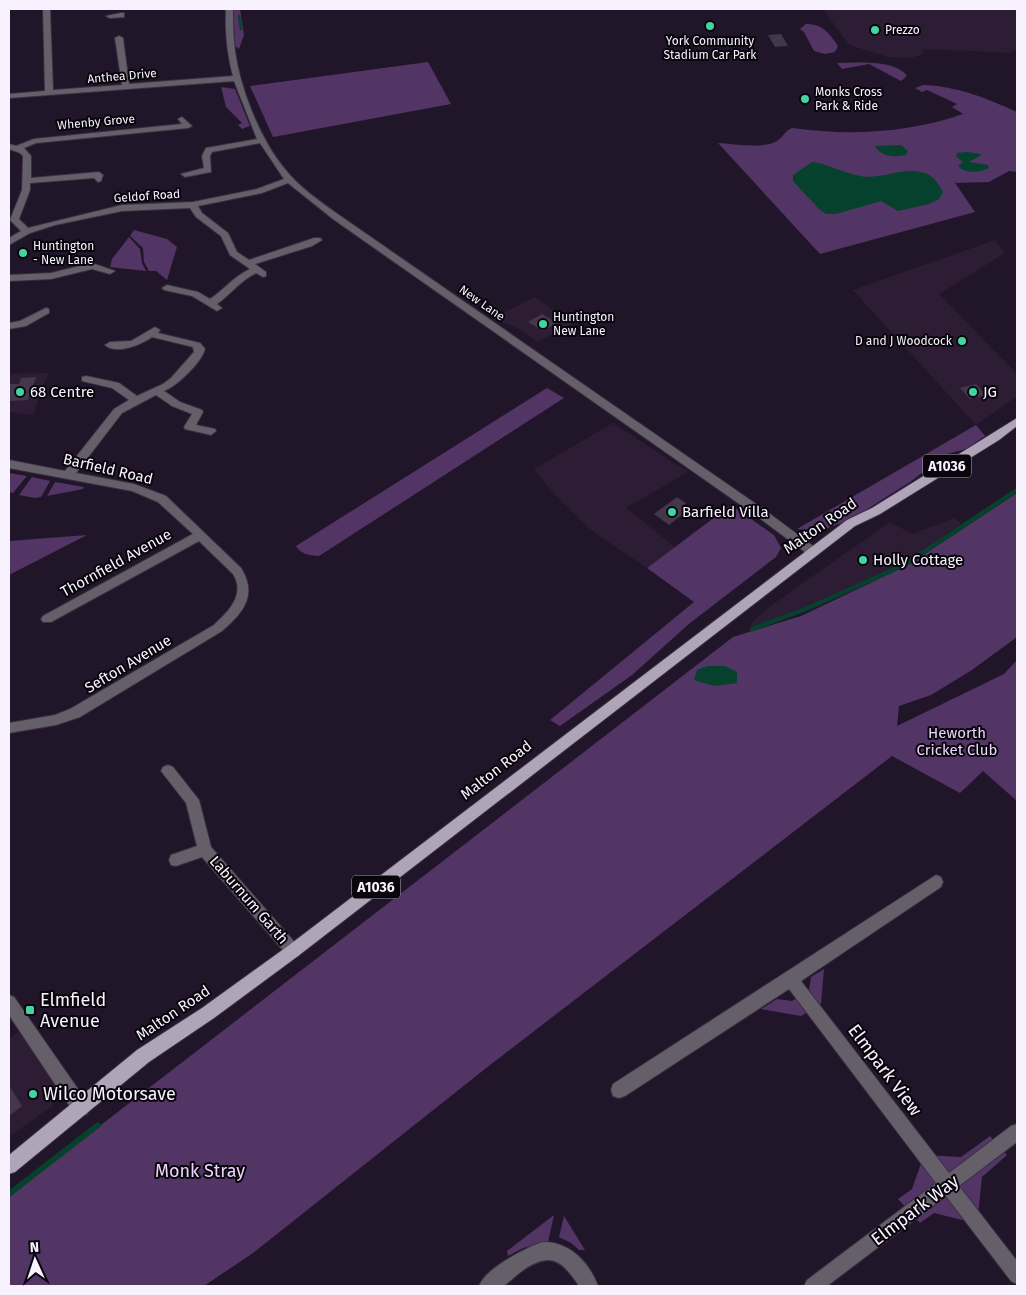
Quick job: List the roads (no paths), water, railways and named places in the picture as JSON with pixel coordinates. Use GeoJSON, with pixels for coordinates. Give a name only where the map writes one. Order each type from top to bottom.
{"type":"FeatureCollection","features":[{"type":"Feature","properties":{"kind":"main road","name":"Malton Road"},"geometry":{"type":"LineString","coordinates":[[9,1166],[143,1056],[208,1013],[292,951],[851,523],[876,511],[995,438],[1017,421]]}},
{"type":"Feature","properties":{"kind":"street"},"geometry":{"type":"LineString","coordinates":[[46,9],[48,93]]}},
{"type":"Feature","properties":{"kind":"street","name":"New Lane"},"geometry":{"type":"LineString","coordinates":[[230,9],[229,35],[238,78],[263,140],[276,164],[289,180],[364,236],[762,514],[813,552]]}},
{"type":"Feature","properties":{"kind":"street"},"geometry":{"type":"LineString","coordinates":[[119,38],[126,87]]}},
{"type":"Feature","properties":{"kind":"street","name":"Anthea Drive"},"geometry":{"type":"LineString","coordinates":[[9,96],[238,78]]}},
{"type":"Feature","properties":{"kind":"street","name":"Whenby Grove"},"geometry":{"type":"LineString","coordinates":[[13,147],[34,141],[190,129],[182,119]]}},
{"type":"Feature","properties":{"kind":"street"},"geometry":{"type":"LineString","coordinates":[[185,174],[208,170],[206,156],[210,150],[263,140]]}},
{"type":"Feature","properties":{"kind":"street"},"geometry":{"type":"LineString","coordinates":[[13,147],[28,156],[28,181],[14,220],[27,231]]}},
{"type":"Feature","properties":{"kind":"street"},"geometry":{"type":"LineString","coordinates":[[28,181],[101,176]]}},
{"type":"Feature","properties":{"kind":"street","name":"Geldof Road"},"geometry":{"type":"LineString","coordinates":[[9,242],[27,231],[53,223],[122,208],[193,205],[259,191],[289,180]]}},
{"type":"Feature","properties":{"kind":"street"},"geometry":{"type":"LineString","coordinates":[[193,205],[199,215],[225,235],[233,253],[255,269]]}},
{"type":"Feature","properties":{"kind":"street"},"geometry":{"type":"LineString","coordinates":[[167,288],[196,294],[214,305],[239,278],[255,269],[269,255],[298,244],[317,240]]}},
{"type":"Feature","properties":{"kind":"street"},"geometry":{"type":"LineString","coordinates":[[99,267],[108,259]]}},
{"type":"Feature","properties":{"kind":"street"},"geometry":{"type":"LineString","coordinates":[[9,278],[51,276],[84,267],[99,267],[110,271]]}},
{"type":"Feature","properties":{"kind":"street"},"geometry":{"type":"LineString","coordinates":[[9,326],[23,324],[46,311]]}},
{"type":"Feature","properties":{"kind":"street"},"geometry":{"type":"LineString","coordinates":[[68,475],[111,419],[127,404],[158,391],[176,380],[200,353],[200,349],[196,345],[153,332],[144,340],[130,345],[110,344]]}},
{"type":"Feature","properties":{"kind":"street"},"geometry":{"type":"LineString","coordinates":[[86,379],[115,385],[136,400]]}},
{"type":"Feature","properties":{"kind":"street"},"geometry":{"type":"LineString","coordinates":[[158,391],[176,404],[198,412]]}},
{"type":"Feature","properties":{"kind":"street"},"geometry":{"type":"LineString","coordinates":[[205,402],[189,427],[211,431]]}},
{"type":"Feature","properties":{"kind":"street","name":"Barfield Road"},"geometry":{"type":"LineString","coordinates":[[9,464],[134,488],[154,494],[168,504],[237,571],[242,579],[243,595]]}},
{"type":"Feature","properties":{"kind":"street","name":"Thornfield Avenue"},"geometry":{"type":"LineString","coordinates":[[47,619],[201,535]]}},
{"type":"Feature","properties":{"kind":"street","name":"Sefton Avenue"},"geometry":{"type":"LineString","coordinates":[[9,728],[56,720],[75,714],[218,628],[235,613],[243,595]]}},
{"type":"Feature","properties":{"kind":"street"},"geometry":{"type":"LineString","coordinates":[[168,771],[192,800],[205,850],[176,860]]}},
{"type":"Feature","properties":{"kind":"street","name":"Laburnum Garth"},"geometry":{"type":"LineString","coordinates":[[205,850],[292,951]]}},
{"type":"Feature","properties":{"kind":"street"},"geometry":{"type":"LineString","coordinates":[[619,1090],[936,882]]}},
{"type":"Feature","properties":{"kind":"street","name":"Elmpark View"},"geometry":{"type":"LineString","coordinates":[[790,979],[1017,1275]]}},
{"type":"Feature","properties":{"kind":"street"},"geometry":{"type":"LineString","coordinates":[[9,1002],[81,1108]]}},
{"type":"Feature","properties":{"kind":"street","name":"Elmpark Way"},"geometry":{"type":"LineString","coordinates":[[812,1286],[948,1186],[1017,1132]]}},
{"type":"Feature","properties":{"kind":"street"},"geometry":{"type":"LineString","coordinates":[[488,1286],[534,1252],[548,1250],[561,1253],[578,1267],[589,1286]]}},
{"type":"Feature","properties":{"kind":"waterway"},"geometry":{"type":"LineString","coordinates":[[239,16],[241,29]]}},
{"type":"Feature","properties":{"kind":"waterway"},"geometry":{"type":"LineString","coordinates":[[1006,497],[1017,490]]}},
{"type":"Feature","properties":{"kind":"waterway"},"geometry":{"type":"LineString","coordinates":[[752,629],[806,609],[904,565],[1008,496]]}},
{"type":"Feature","properties":{"kind":"waterway"},"geometry":{"type":"LineString","coordinates":[[9,1194],[98,1125]]}},
{"type":"Feature","properties":{"kind":"place","name":"York Community Stadium Car Park"},"geometry":{"type":"Point","coordinates":[710,26]}},
{"type":"Feature","properties":{"kind":"place","name":"Prezzo"},"geometry":{"type":"Point","coordinates":[875,30]}},
{"type":"Feature","properties":{"kind":"place","name":"Monks Cross Park & Ride"},"geometry":{"type":"Point","coordinates":[805,99]}},
{"type":"Feature","properties":{"kind":"place","name":"Huntington - New Lane"},"geometry":{"type":"Point","coordinates":[23,253]}},
{"type":"Feature","properties":{"kind":"place","name":"Huntington New Lane"},"geometry":{"type":"Point","coordinates":[543,324]}},
{"type":"Feature","properties":{"kind":"place","name":"D and J Woodcock"},"geometry":{"type":"Point","coordinates":[962,341]}},
{"type":"Feature","properties":{"kind":"place","name":"68 Centre"},"geometry":{"type":"Point","coordinates":[20,392]}},
{"type":"Feature","properties":{"kind":"place","name":"JG"},"geometry":{"type":"Point","coordinates":[973,392]}},
{"type":"Feature","properties":{"kind":"place","name":"Barfield Villa"},"geometry":{"type":"Point","coordinates":[672,512]}},
{"type":"Feature","properties":{"kind":"place","name":"Holly Cottage"},"geometry":{"type":"Point","coordinates":[863,560]}},
{"type":"Feature","properties":{"kind":"place","name":"Elmfield Avenue"},"geometry":{"type":"Point","coordinates":[30,1010]}},
{"type":"Feature","properties":{"kind":"place","name":"Wilco Motorsave"},"geometry":{"type":"Point","coordinates":[33,1094]}},
{"type":"Feature","properties":{"kind":"park label","name":"Heworth Cricket Club"},"geometry":{"type":"Point","coordinates":[957,742]}},
{"type":"Feature","properties":{"kind":"park label","name":"Monk Stray"},"geometry":{"type":"Point","coordinates":[200,1171]}}]}
